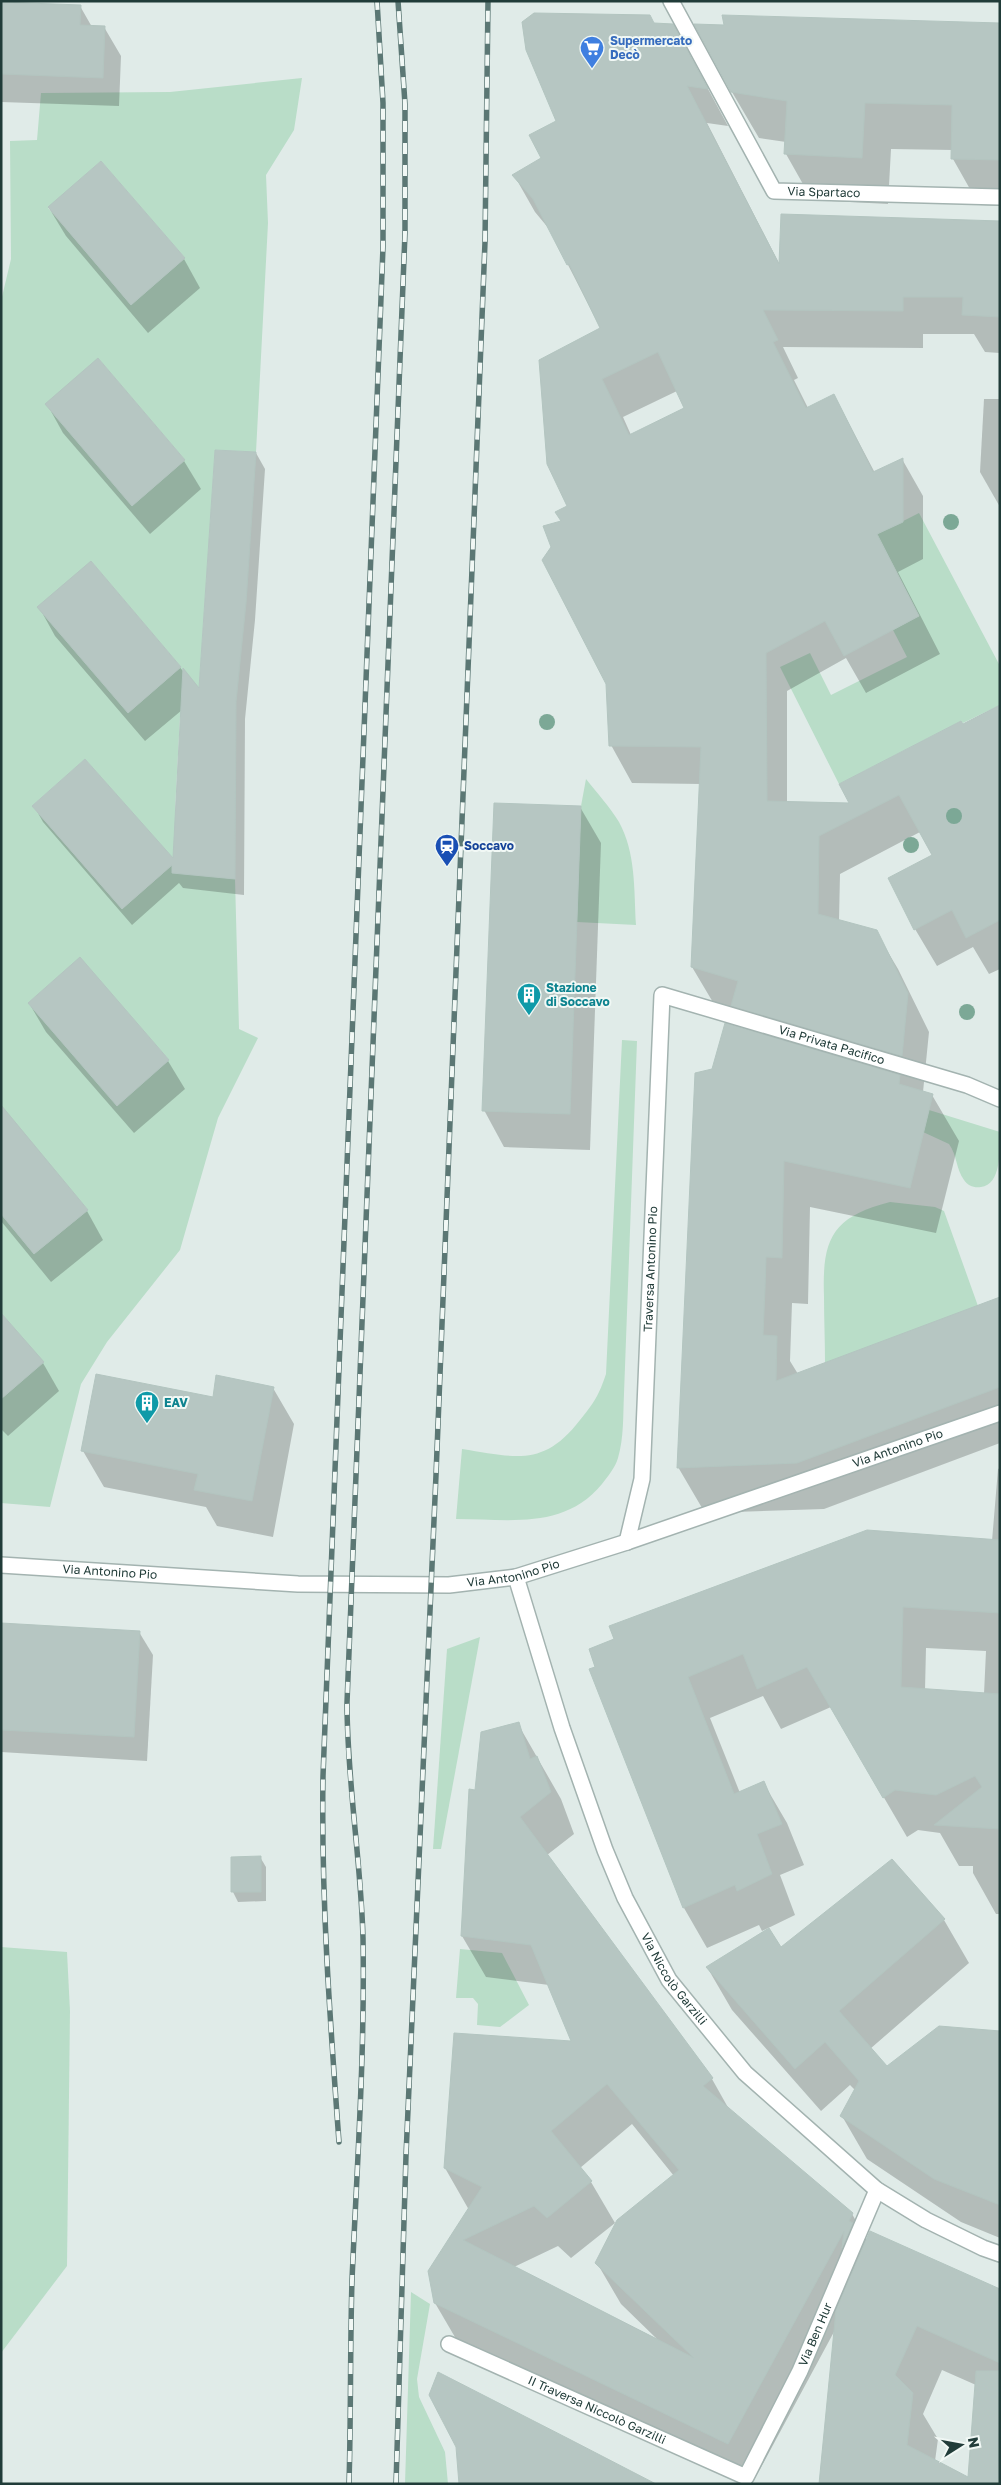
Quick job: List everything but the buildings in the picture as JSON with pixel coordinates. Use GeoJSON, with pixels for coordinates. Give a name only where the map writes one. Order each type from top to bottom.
{"type":"FeatureCollection","features":[{"type":"Feature","properties":{"kind":"street","name":"Via Spartaco"},"geometry":{"type":"LineString","coordinates":[[671,1],[774,191],[1000,197]]}},
{"type":"Feature","properties":{"kind":"street","name":"Via Privata Pacifico"},"geometry":{"type":"LineString","coordinates":[[662,995],[967,1085],[1000,1099]]}},
{"type":"Feature","properties":{"kind":"street","name":"Traversa Antonino Pio"},"geometry":{"type":"LineString","coordinates":[[627,1542],[642,1479],[662,995]]}},
{"type":"Feature","properties":{"kind":"street","name":"Via Antonino Pio"},"geometry":{"type":"LineString","coordinates":[[1,1565],[298,1584],[449,1584],[516,1576],[627,1542],[1000,1413]]}},
{"type":"Feature","properties":{"kind":"street","name":"Via Niccolò Garzilli"},"geometry":{"type":"LineString","coordinates":[[516,1576],[562,1728],[605,1850],[626,1898],[666,1973],[745,2073],[877,2190],[926,2220],[983,2248],[1000,2254]]}},
{"type":"Feature","properties":{"kind":"street","name":"Via Ben Hur"},"geometry":{"type":"LineString","coordinates":[[746,2477],[800,2371],[877,2190]]}},
{"type":"Feature","properties":{"kind":"street","name":"II Traversa Niccolò Garzilli"},"geometry":{"type":"LineString","coordinates":[[449,2344],[746,2477]]}},
{"type":"Feature","properties":{"kind":"green space"},"geometry":{"type":"Polygon","coordinates":[[[302,78],[294,130],[266,175],[268,223],[256,452],[215,450],[197,718],[180,717],[175,810],[189,874],[235,879],[239,1029],[258,1038],[218,1118],[180,1250],[107,1342],[81,1384],[50,1507],[1,1503],[1,1399],[43,1362],[1,1313],[1,1214],[34,1254],[88,1210],[1,1107],[1,301],[11,259],[10,141],[37,140],[41,93],[170,92],[302,78]],[[101,161],[48,208],[131,305],[185,258],[101,161]],[[98,358],[132,506],[185,460],[98,358]],[[91,561],[128,713],[181,667],[91,561]],[[85,759],[32,806],[122,909],[176,862],[85,759]],[[80,958],[28,1003],[117,1105],[169,1060],[80,958]]]}},
{"type":"Feature","properties":{"kind":"green space"},"geometry":{"type":"Polygon","coordinates":[[[919,513],[1000,666],[1000,705],[963,723],[961,721],[839,784],[780,667],[810,653],[831,695],[907,657],[893,630],[919,616],[892,563],[850,548],[919,513]]]}},
{"type":"Feature","properties":{"kind":"green space"},"geometry":{"type":"Polygon","coordinates":[[[586,779],[612,811],[625,834],[633,872],[636,925],[577,922],[581,806],[586,779]]]}},
{"type":"Feature","properties":{"kind":"green space"},"geometry":{"type":"Polygon","coordinates":[[[622,1040],[637,1041],[623,1426],[618,1458],[613,1469],[602,1484],[587,1499],[571,1509],[535,1519],[456,1519],[462,1449],[498,1455],[527,1456],[553,1446],[566,1435],[589,1409],[606,1374],[622,1040]]]}},
{"type":"Feature","properties":{"kind":"green space"},"geometry":{"type":"Polygon","coordinates":[[[929,1110],[1000,1132],[998,1166],[996,1174],[988,1185],[976,1187],[967,1184],[961,1176],[954,1153],[949,1144],[923,1132],[929,1110]]]}},
{"type":"Feature","properties":{"kind":"green space"},"geometry":{"type":"Polygon","coordinates":[[[890,1202],[935,1207],[944,1211],[978,1306],[825,1363],[824,1277],[828,1246],[834,1234],[855,1215],[890,1202]]]}},
{"type":"Feature","properties":{"kind":"green space"},"geometry":{"type":"Polygon","coordinates":[[[480,1637],[441,1849],[433,1849],[447,1649],[480,1637]]]}},
{"type":"Feature","properties":{"kind":"green space"},"geometry":{"type":"Polygon","coordinates":[[[1,1947],[67,1952],[70,2011],[67,2266],[1,2353],[1,1947]]]}},
{"type":"Feature","properties":{"kind":"green space"},"geometry":{"type":"Polygon","coordinates":[[[460,1949],[502,1953],[529,2005],[500,2027],[477,2025],[478,2004],[473,1998],[456,1998],[460,1949]]]}},
{"type":"Feature","properties":{"kind":"green space"},"geometry":{"type":"Polygon","coordinates":[[[411,2292],[430,2304],[417,2379],[419,2397],[445,2452],[448,2484],[405,2484],[411,2292]]]}},
{"type":"Feature","properties":{"kind":"railway"},"geometry":{"type":"LineString","coordinates":[[339,2142],[329,2005],[323,1868],[323,1776],[383,247],[383,103],[377,1]]}},
{"type":"Feature","properties":{"kind":"railway"},"geometry":{"type":"LineString","coordinates":[[349,2484],[352,2280],[363,2024],[363,1938],[360,1879],[349,1762],[347,1703],[405,233],[405,104],[398,1]]}},
{"type":"Feature","properties":{"kind":"railway"},"geometry":{"type":"LineString","coordinates":[[396,2484],[406,2155],[436,1475],[485,242],[488,1]]}},
{"type":"Feature","properties":{"kind":"place","name":"Supermercato Decò"},"geometry":{"type":"Point","coordinates":[592,69]}},
{"type":"Feature","properties":{"kind":"place","name":"Soccavo"},"geometry":{"type":"Point","coordinates":[447,867]}},
{"type":"Feature","properties":{"kind":"place","name":"Stazione di Soccavo"},"geometry":{"type":"Point","coordinates":[529,1016]}},
{"type":"Feature","properties":{"kind":"place","name":"EAV"},"geometry":{"type":"Point","coordinates":[147,1424]}}]}
